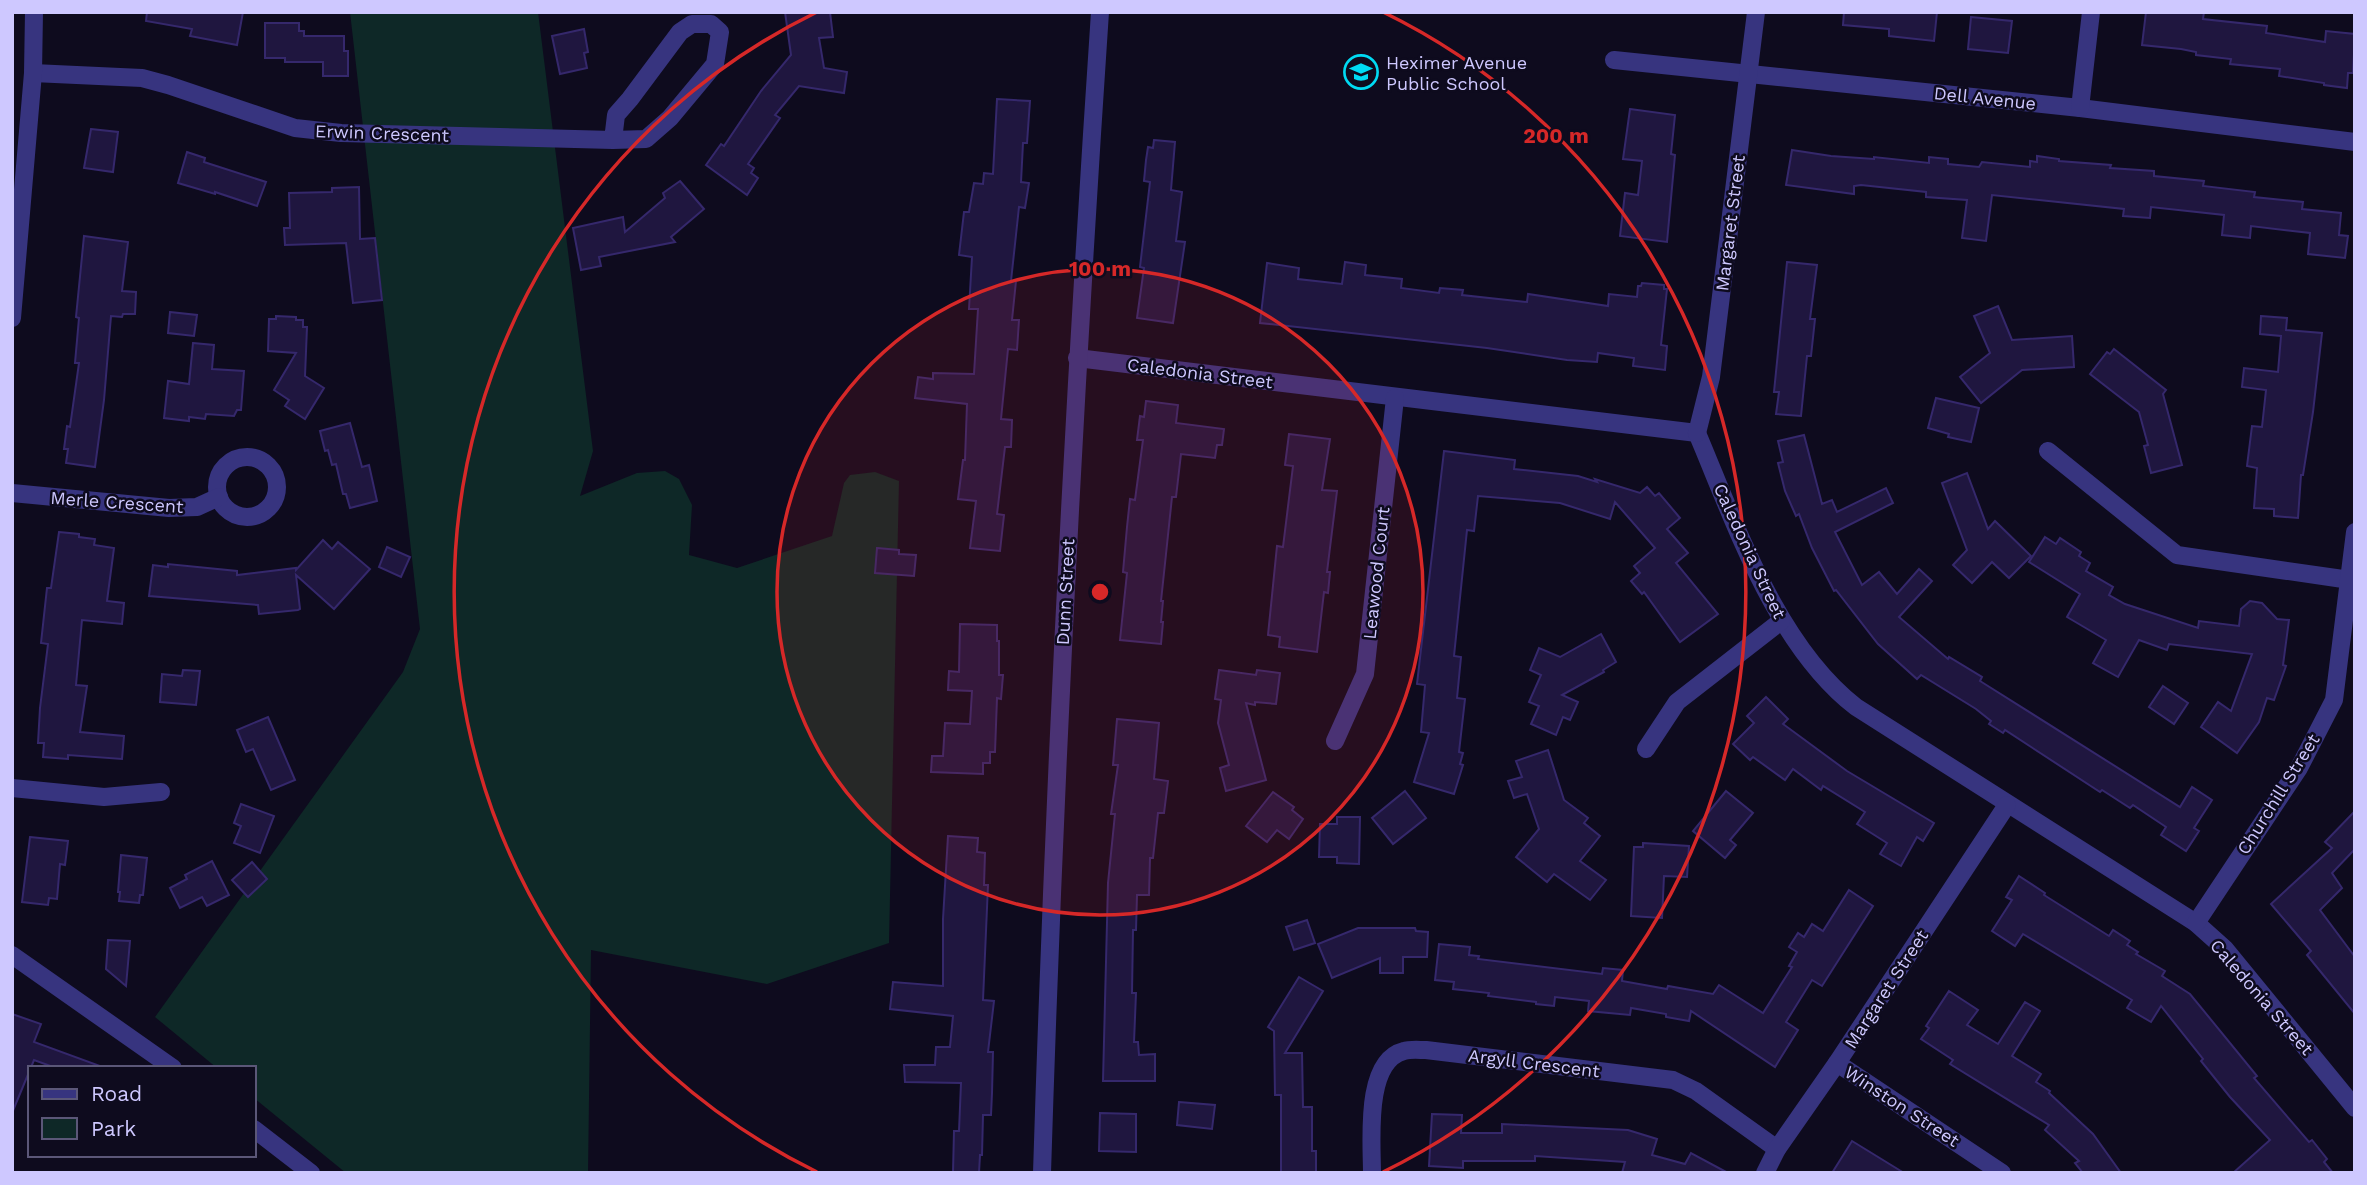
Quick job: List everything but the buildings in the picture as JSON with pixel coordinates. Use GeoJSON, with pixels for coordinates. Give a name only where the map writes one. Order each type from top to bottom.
{"type":"FeatureCollection","features":[{"type":"Feature","properties":{"kind":"street"},"geometry":{"type":"LineString","coordinates":[[12,318],[33,73],[34,12]]}},
{"type":"Feature","properties":{"kind":"street","name":"Dunn Street"},"geometry":{"type":"LineString","coordinates":[[1042,1173],[1052,860],[1077,358],[1100,12]]}},
{"type":"Feature","properties":{"kind":"street","name":"Margaret Street"},"geometry":{"type":"LineString","coordinates":[[1697,433],[1711,377],[1756,12]]}},
{"type":"Feature","properties":{"kind":"street"},"geometry":{"type":"LineString","coordinates":[[2080,108],[2091,12]]}},
{"type":"Feature","properties":{"kind":"street","name":"Erwin Crescent"},"geometry":{"type":"LineString","coordinates":[[33,73],[142,78],[295,128],[341,133],[613,139],[646,139],[670,118],[715,64],[720,32],[711,24],[692,24],[680,32],[615,115],[613,139]]}},
{"type":"Feature","properties":{"kind":"street","name":"Dell Avenue"},"geometry":{"type":"LineString","coordinates":[[1614,60],[2080,108],[2355,142]]}},
{"type":"Feature","properties":{"kind":"street","name":"Caledonia Street"},"geometry":{"type":"LineString","coordinates":[[1077,358],[1697,433],[1781,621],[1835,690],[1856,707],[2007,805],[2196,923],[2225,949],[2355,1108]]}},
{"type":"Feature","properties":{"kind":"street","name":"Leawood Court"},"geometry":{"type":"LineString","coordinates":[[1335,741],[1365,674],[1395,398]]}},
{"type":"Feature","properties":{"kind":"street"},"geometry":{"type":"LineString","coordinates":[[2048,451],[2177,555],[2350,580]]}},
{"type":"Feature","properties":{"kind":"street","name":"Merle Crescent"},"geometry":{"type":"LineString","coordinates":[[12,494],[169,508],[197,506],[219,497]]}},
{"type":"Feature","properties":{"kind":"street","name":"Churchill Street"},"geometry":{"type":"LineString","coordinates":[[2196,923],[2299,768],[2334,700],[2355,532]]}},
{"type":"Feature","properties":{"kind":"street"},"geometry":{"type":"LineString","coordinates":[[1646,749],[1677,702],[1781,621]]}},
{"type":"Feature","properties":{"kind":"street"},"geometry":{"type":"LineString","coordinates":[[12,788],[104,797],[161,792]]}},
{"type":"Feature","properties":{"kind":"street","name":"Margaret Street"},"geometry":{"type":"LineString","coordinates":[[1765,1173],[1777,1149],[2007,805]]}},
{"type":"Feature","properties":{"kind":"street"},"geometry":{"type":"LineString","coordinates":[[12,955],[170,1066]]}},
{"type":"Feature","properties":{"kind":"street","name":"Argyll Crescent"},"geometry":{"type":"LineString","coordinates":[[1372,1173],[1373,1101],[1382,1066],[1402,1051],[1426,1050],[1673,1080],[1696,1091],[1777,1149]]}},
{"type":"Feature","properties":{"kind":"street","name":"Winston Street"},"geometry":{"type":"LineString","coordinates":[[1837,1063],[2002,1173]]}},
{"type":"Feature","properties":{"kind":"street"},"geometry":{"type":"LineString","coordinates":[[256,1131],[311,1173]]}},
{"type":"Feature","properties":{"kind":"green space"},"geometry":{"type":"Polygon","coordinates":[[[350,12],[538,12],[593,451],[580,496],[637,473],[665,471],[679,479],[692,505],[689,555],[737,568],[832,536],[844,483],[850,475],[875,472],[899,481],[889,943],[767,984],[591,950],[588,1173],[346,1173],[256,1100],[256,1066],[215,1066],[155,1017],[403,672],[420,629],[350,12]]]}},
{"type":"Feature","properties":{"kind":"place","name":"Heximer Avenue Public School"},"geometry":{"type":"Point","coordinates":[1361,72]}}]}
